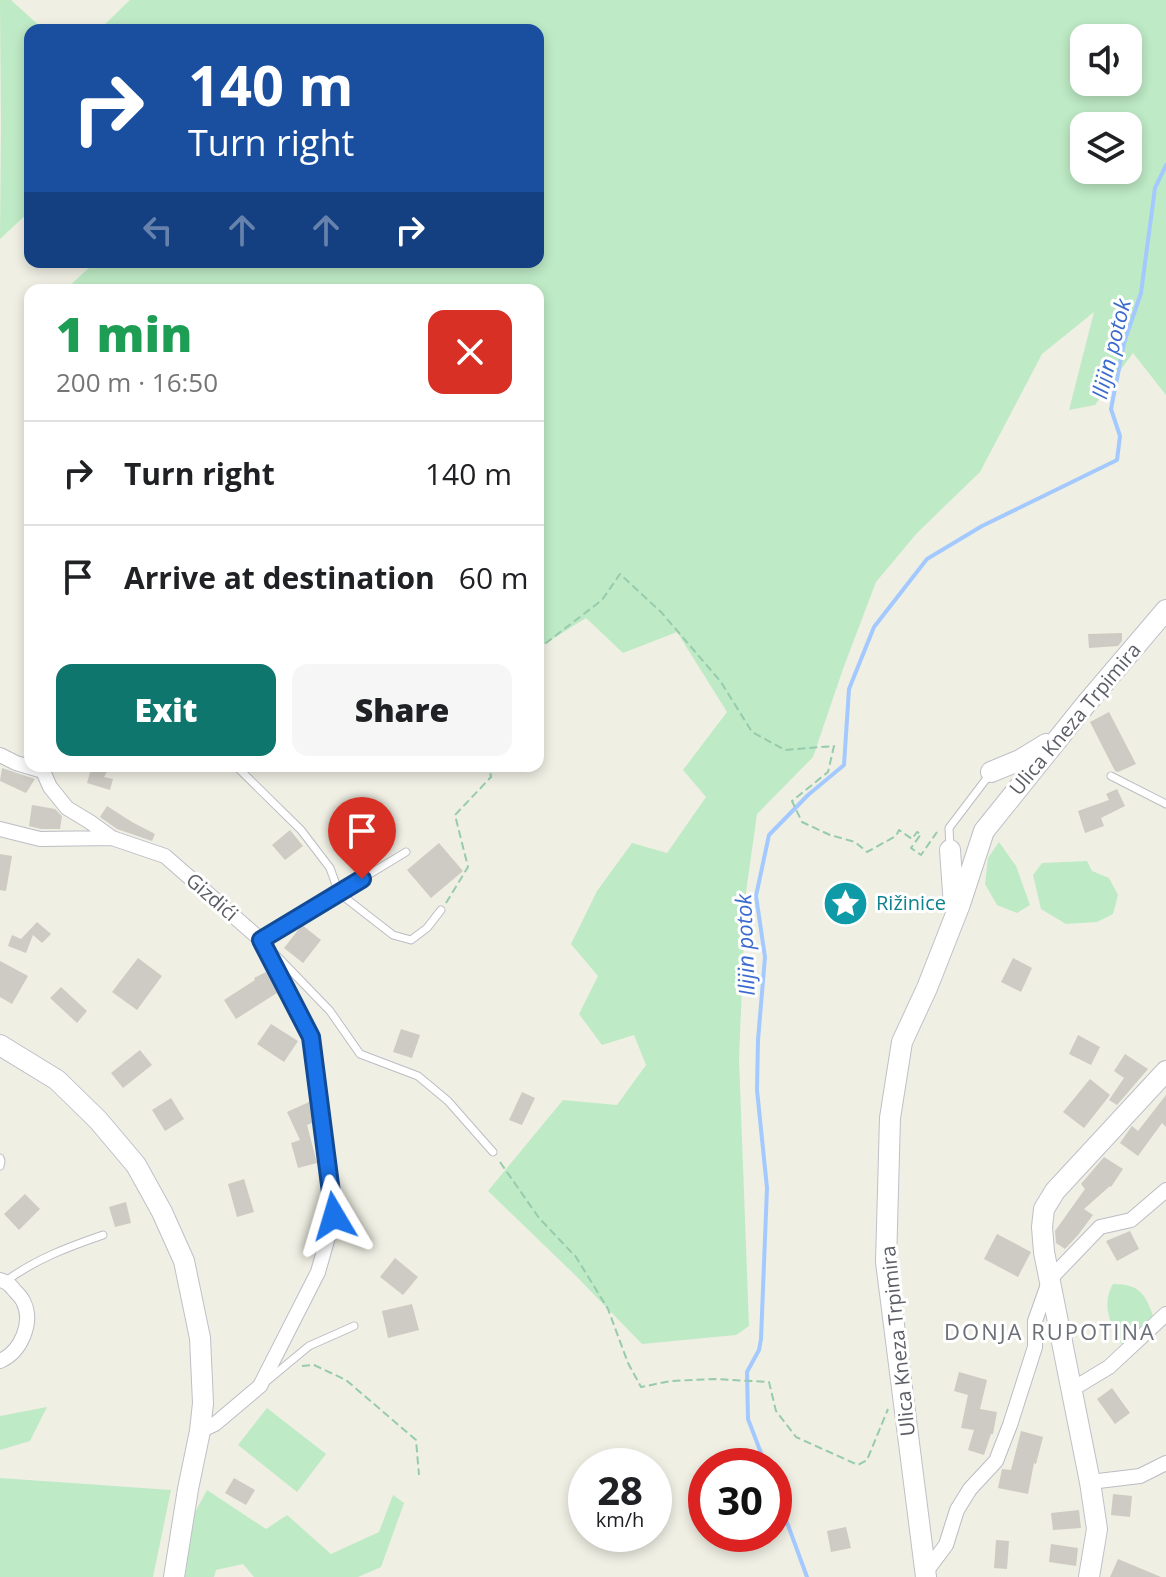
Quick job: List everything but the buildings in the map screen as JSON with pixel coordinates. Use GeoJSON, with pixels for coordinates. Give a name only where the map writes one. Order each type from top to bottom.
{"type":"FeatureCollection","features":[{"type":"Feature","properties":{"kind":"main road","name":"Ulica Kneza Trpimira"},"geometry":{"type":"LineString","coordinates":[[926,1575],[886,1262],[890,1118],[902,1042],[955,919],[984,831],[1166,610]]}},
{"type":"Feature","properties":{"kind":"main road"},"geometry":{"type":"LineString","coordinates":[[991,772],[1020,760],[1060,736]]}},
{"type":"Feature","properties":{"kind":"main road"},"geometry":{"type":"LineString","coordinates":[[950,850],[955,919]]}},
{"type":"Feature","properties":{"kind":"main road"},"geometry":{"type":"LineString","coordinates":[[0,1045],[57,1080],[98,1120],[136,1165],[184,1261],[200,1338],[203,1403],[174,1577]]}},
{"type":"Feature","properties":{"kind":"main road"},"geometry":{"type":"LineString","coordinates":[[1089,1577],[1097,1529],[1050,1279],[1042,1227],[1044,1209],[1055,1191],[1166,1071]]}},
{"type":"Feature","properties":{"kind":"street"},"geometry":{"type":"LineString","coordinates":[[0,755],[24,765]]}},
{"type":"Feature","properties":{"kind":"street"},"geometry":{"type":"LineString","coordinates":[[43,772],[50,787],[67,808],[112,838]]}},
{"type":"Feature","properties":{"kind":"street","name":"Gizdići"},"geometry":{"type":"LineString","coordinates":[[0,829],[40,839],[112,838],[165,856],[261,940],[311,1037],[334,1216],[318,1272],[260,1386],[215,1424],[200,1431]]}},
{"type":"Feature","properties":{"kind":"street"},"geometry":{"type":"LineString","coordinates":[[926,1575],[946,1545],[957,1510],[970,1489],[996,1461],[1035,1347],[1035,1321],[1050,1279],[1100,1227],[1131,1220],[1166,1190]]}},
{"type":"Feature","properties":{"kind":"street"},"geometry":{"type":"LineString","coordinates":[[0,1361],[22,1340],[28,1325],[24,1301],[3,1281]]}},
{"type":"Feature","properties":{"kind":"street"},"geometry":{"type":"LineString","coordinates":[[1071,1390],[1109,1367],[1166,1314]]}},
{"type":"Feature","properties":{"kind":"street"},"geometry":{"type":"LineString","coordinates":[[1090,1482],[1140,1476],[1166,1463]]}},
{"type":"Feature","properties":{"kind":"lane"},"geometry":{"type":"LineString","coordinates":[[242,772],[301,830],[330,868],[339,893],[393,935],[411,940],[427,928],[441,910]]}},
{"type":"Feature","properties":{"kind":"lane"},"geometry":{"type":"LineString","coordinates":[[950,850],[949,828],[991,772]]}},
{"type":"Feature","properties":{"kind":"lane"},"geometry":{"type":"LineString","coordinates":[[1111,776],[1166,804]]}},
{"type":"Feature","properties":{"kind":"lane"},"geometry":{"type":"LineString","coordinates":[[406,852],[261,940],[330,1011],[360,1054],[418,1076],[448,1101],[493,1152]]}},
{"type":"Feature","properties":{"kind":"lane"},"geometry":{"type":"LineString","coordinates":[[0,1158],[0,1166]]}},
{"type":"Feature","properties":{"kind":"lane"},"geometry":{"type":"LineString","coordinates":[[3,1281],[63,1248],[103,1235]]}},
{"type":"Feature","properties":{"kind":"lane"},"geometry":{"type":"LineString","coordinates":[[260,1386],[309,1346],[354,1326]]}},
{"type":"Feature","properties":{"kind":"path"},"geometry":{"type":"LineString","coordinates":[[544,646],[602,600],[620,574],[662,613],[721,682],[752,732],[785,750],[834,746],[828,772],[792,801],[802,822],[855,842],[867,852],[896,836],[899,830],[912,839],[917,832],[921,834],[911,848],[921,855],[943,824],[949,828]]}},
{"type":"Feature","properties":{"kind":"path"},"geometry":{"type":"LineString","coordinates":[[441,910],[468,867],[455,815],[491,777],[490,772]]}},
{"type":"Feature","properties":{"kind":"path"},"geometry":{"type":"LineString","coordinates":[[493,1152],[539,1218],[576,1257],[608,1309],[628,1363],[641,1387],[671,1381],[714,1379],[769,1382],[776,1411],[796,1437],[858,1465],[867,1460],[889,1405]]}},
{"type":"Feature","properties":{"kind":"path"},"geometry":{"type":"LineString","coordinates":[[284,1366],[314,1365],[346,1380],[416,1440],[419,1475]]}},
{"type":"Feature","properties":{"kind":"green space"},"geometry":{"type":"Polygon","coordinates":[[[0,0],[11,0],[37,24],[24,24],[24,217],[0,239],[0,0]]]}},
{"type":"Feature","properties":{"kind":"green space"},"geometry":{"type":"Polygon","coordinates":[[[130,0],[1166,0],[1166,395],[1133,353],[1095,405],[1069,410],[1094,312],[1042,354],[980,472],[917,533],[876,582],[813,757],[757,814],[746,892],[739,1059],[749,1326],[736,1335],[642,1344],[488,1191],[563,1100],[617,1105],[646,1065],[634,1035],[602,1045],[579,1014],[598,976],[571,944],[597,891],[632,843],[667,853],[706,797],[683,770],[727,712],[677,632],[623,653],[586,618],[544,644],[544,284],[71,284],[89,268],[544,268],[544,24],[105,24],[130,0]]]}},
{"type":"Feature","properties":{"kind":"green space"},"geometry":{"type":"Polygon","coordinates":[[[999,842],[1016,866],[1030,905],[1017,913],[997,905],[985,884],[988,858],[999,842]]]}},
{"type":"Feature","properties":{"kind":"green space"},"geometry":{"type":"Polygon","coordinates":[[[1087,861],[1092,871],[1109,878],[1118,895],[1113,914],[1097,922],[1066,924],[1041,909],[1033,875],[1042,863],[1087,861]]]}},
{"type":"Feature","properties":{"kind":"green space"},"geometry":{"type":"Polygon","coordinates":[[[1113,1284],[1131,1286],[1142,1293],[1155,1321],[1123,1347],[1108,1309],[1113,1284]]]}},
{"type":"Feature","properties":{"kind":"green space"},"geometry":{"type":"Polygon","coordinates":[[[47,1407],[30,1441],[0,1450],[0,1416],[47,1407]]]}},
{"type":"Feature","properties":{"kind":"green space"},"geometry":{"type":"Polygon","coordinates":[[[267,1408],[326,1454],[297,1492],[238,1445],[267,1408]]]}},
{"type":"Feature","properties":{"kind":"green space"},"geometry":{"type":"Polygon","coordinates":[[[0,1478],[171,1490],[153,1577],[0,1577],[0,1478]]]}},
{"type":"Feature","properties":{"kind":"green space"},"geometry":{"type":"Polygon","coordinates":[[[207,1490],[266,1529],[287,1515],[331,1554],[379,1532],[393,1495],[404,1503],[381,1567],[358,1577],[254,1577],[243,1564],[216,1570],[214,1577],[185,1577],[194,1514],[207,1490]]]}},
{"type":"Feature","properties":{"kind":"waterway","name":"Ilijin potok"},"geometry":{"type":"LineString","coordinates":[[759,1448],[748,1419],[747,1372],[759,1350],[761,1339],[767,1188],[757,1090],[765,957],[756,896],[769,835],[808,795],[844,765],[849,689],[874,627],[927,559],[982,526],[1117,460],[1120,436],[1111,409],[1124,343],[1141,293],[1155,188],[1166,165]]}},
{"type":"Feature","properties":{"kind":"waterway","name":"Ilijin potok"},"geometry":{"type":"LineString","coordinates":[[792,1536],[807,1577]]}},
{"type":"Feature","properties":{"kind":"place","name":"Rižinice"},"geometry":{"type":"Point","coordinates":[845,903]}},
{"type":"Feature","properties":{"kind":"district","name":"DONJA RUPOTINA"},"geometry":{"type":"Point","coordinates":[1050,1332]}},
{"type":"Feature","properties":{"kind":"route"},"geometry":{"type":"LineString","coordinates":[[334,1216],[311,1037],[261,940],[362,879]]}}]}
